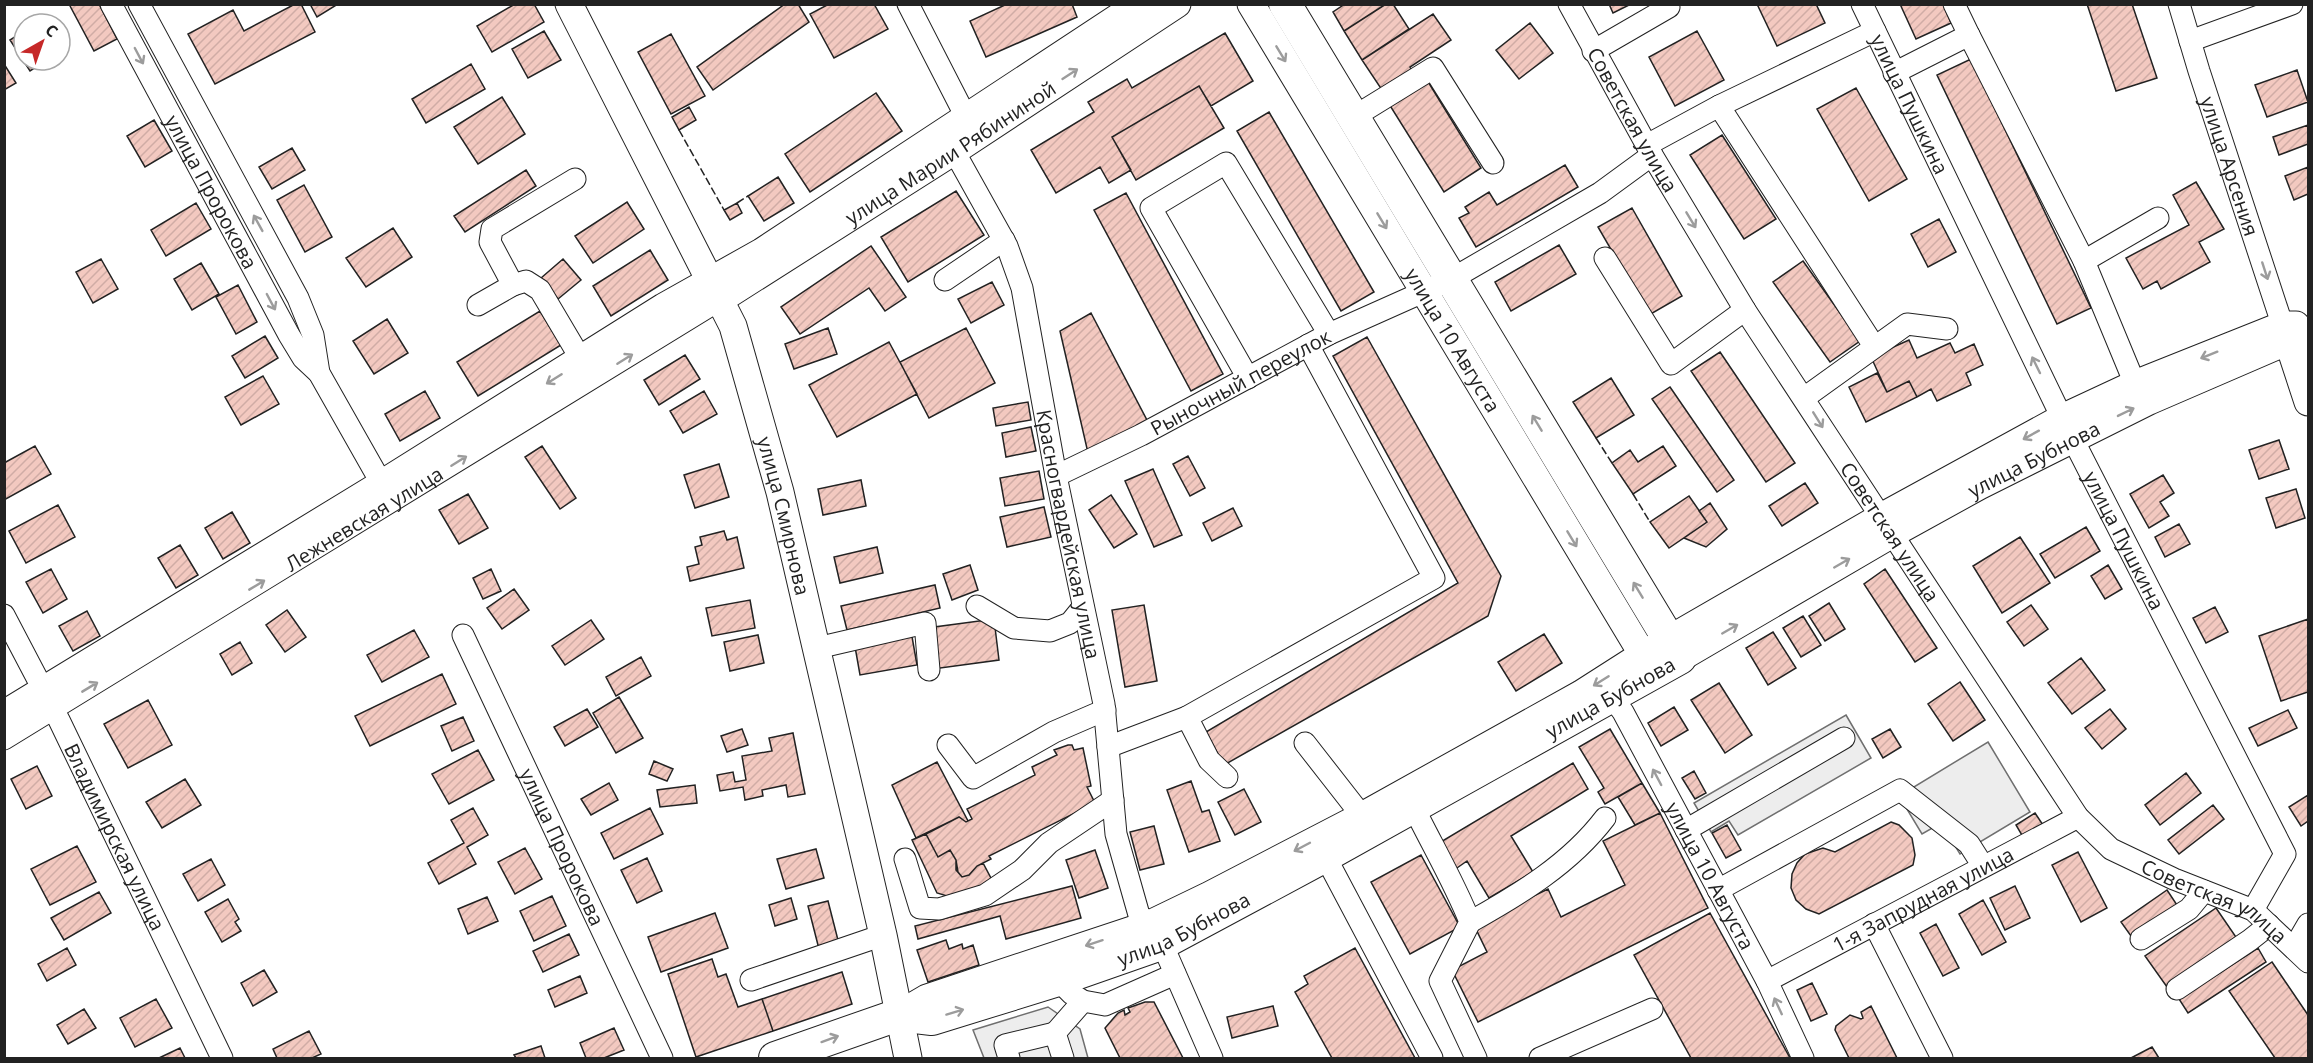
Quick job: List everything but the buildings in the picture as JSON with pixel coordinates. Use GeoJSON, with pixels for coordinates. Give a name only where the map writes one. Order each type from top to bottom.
{"type":"FeatureCollection","features":[{"type":"Feature","properties":{"kind":"highway","name":"улица Марии Рябининой"},"geometry":{"type":"LineString","coordinates":[[717,291],[763,254],[1143,4]]}},
{"type":"Feature","properties":{"kind":"highway","name":"улица 10 Августа"},"geometry":{"type":"LineString","coordinates":[[1285,4],[1352,118],[1438,286],[1661,657]]}},
{"type":"Feature","properties":{"kind":"highway","name":"Лежневская улица"},"geometry":{"type":"LineString","coordinates":[[4,717],[49,701],[383,486],[665,309],[717,291]]}},
{"type":"Feature","properties":{"kind":"highway","name":"улица Бубнова"},"geometry":{"type":"LineString","coordinates":[[775,1059],[898,1015],[932,1019],[1058,980],[1325,855],[1612,697],[1661,657]]}},
{"type":"Feature","properties":{"kind":"main road","name":"улица Смирнова"},"geometry":{"type":"LineString","coordinates":[[569,4],[733,326],[780,492],[883,934],[908,1059]]}},
{"type":"Feature","properties":{"kind":"main road","name":"улица Марии Рябининой"},"geometry":{"type":"LineString","coordinates":[[717,291],[954,151],[1177,4]]}},
{"type":"Feature","properties":{"kind":"main road","name":"улица 10 Августа"},"geometry":{"type":"LineString","coordinates":[[1251,4],[1438,286]]}},
{"type":"Feature","properties":{"kind":"main road","name":"улица Бубнова"},"geometry":{"type":"LineString","coordinates":[[898,1015],[927,998],[1155,934],[1581,694],[1661,657],[1886,525],[2067,428],[2135,384],[2299,336]]}},
{"type":"Feature","properties":{"kind":"main road","name":"улица Бубнова"},"geometry":{"type":"LineString","coordinates":[[2067,428],[2149,400],[2299,336]]}},
{"type":"Feature","properties":{"kind":"main road","name":"улица Арсения"},"geometry":{"type":"LineString","coordinates":[[2299,336],[2308,402]]}},
{"type":"Feature","properties":{"kind":"street","name":"улица Пророкова"},"geometry":{"type":"LineString","coordinates":[[111,4],[289,335],[303,358],[319,373],[383,486]]}},
{"type":"Feature","properties":{"kind":"street","name":"улица Пророкова"},"geometry":{"type":"LineString","coordinates":[[139,4],[298,298],[313,335],[319,373]]}},
{"type":"Feature","properties":{"kind":"street"},"geometry":{"type":"LineString","coordinates":[[908,4],[967,119]]}},
{"type":"Feature","properties":{"kind":"street","name":"Советская улица"},"geometry":{"type":"LineString","coordinates":[[1569,4],[1593,51],[1745,310],[2078,817],[2110,849],[2253,910],[2301,955]]}},
{"type":"Feature","properties":{"kind":"street"},"geometry":{"type":"LineString","coordinates":[[1593,51],[1669,7],[1667,4]]}},
{"type":"Feature","properties":{"kind":"street","name":"улица Пушкина"},"geometry":{"type":"LineString","coordinates":[[1862,4],[2067,428],[2285,854],[2253,910]]}},
{"type":"Feature","properties":{"kind":"street"},"geometry":{"type":"LineString","coordinates":[[1954,4],[2084,261],[2135,384]]}},
{"type":"Feature","properties":{"kind":"street","name":"улица Арсения"},"geometry":{"type":"LineString","coordinates":[[2179,4],[2190,41],[2299,336]]}},
{"type":"Feature","properties":{"kind":"street"},"geometry":{"type":"LineString","coordinates":[[2190,41],[2292,4]]}},
{"type":"Feature","properties":{"kind":"street","name":"Рыночный переулок"},"geometry":{"type":"LineString","coordinates":[[1056,476],[1141,435],[1329,334],[1438,286],[1600,193],[1650,150],[1719,106],[1875,31]]}},
{"type":"Feature","properties":{"kind":"street"},"geometry":{"type":"LineString","coordinates":[[1894,72],[1969,35]]}},
{"type":"Feature","properties":{"kind":"street"},"geometry":{"type":"LineString","coordinates":[[1352,118],[1433,68],[1493,163]]}},
{"type":"Feature","properties":{"kind":"street"},"geometry":{"type":"LineString","coordinates":[[1719,106],[1874,346]]}},
{"type":"Feature","properties":{"kind":"street","name":"Красногвардейская улица"},"geometry":{"type":"LineString","coordinates":[[954,151],[1004,240],[1022,288],[1056,476],[1105,710],[1116,834],[1139,915],[1155,934],[1212,1059]]}},
{"type":"Feature","properties":{"kind":"street"},"geometry":{"type":"LineString","coordinates":[[1248,378],[1151,208],[1226,163],[1329,334]]}},
{"type":"Feature","properties":{"kind":"street"},"geometry":{"type":"LineString","coordinates":[[513,285],[490,242],[492,228],[575,179]]}},
{"type":"Feature","properties":{"kind":"street"},"geometry":{"type":"LineString","coordinates":[[2084,261],[2158,218]]}},
{"type":"Feature","properties":{"kind":"street"},"geometry":{"type":"LineString","coordinates":[[945,280],[1004,240]]}},
{"type":"Feature","properties":{"kind":"street"},"geometry":{"type":"LineString","coordinates":[[1605,258],[1671,364],[1745,310]]}},
{"type":"Feature","properties":{"kind":"street"},"geometry":{"type":"LineString","coordinates":[[478,305],[513,285],[526,281],[540,290],[582,361]]}},
{"type":"Feature","properties":{"kind":"street","name":"Лежневская улица"},"geometry":{"type":"LineString","coordinates":[[4,739],[49,701],[717,291]]}},
{"type":"Feature","properties":{"kind":"street"},"geometry":{"type":"LineString","coordinates":[[1804,398],[1907,324],[1947,329]]}},
{"type":"Feature","properties":{"kind":"street"},"geometry":{"type":"LineString","coordinates":[[1108,747],[1187,717],[1434,578],[1308,345]]}},
{"type":"Feature","properties":{"kind":"street"},"geometry":{"type":"LineString","coordinates":[[977,606],[1014,628],[1050,631],[1070,623],[1083,607]]}},
{"type":"Feature","properties":{"kind":"street","name":"Владимирская улица"},"geometry":{"type":"LineString","coordinates":[[4,615],[49,701],[222,1059]]}},
{"type":"Feature","properties":{"kind":"street"},"geometry":{"type":"LineString","coordinates":[[817,648],[925,623],[929,670]]}},
{"type":"Feature","properties":{"kind":"street","name":"улица Пророкова"},"geometry":{"type":"LineString","coordinates":[[463,635],[663,1059]]}},
{"type":"Feature","properties":{"kind":"street","name":"улица 10 Августа"},"geometry":{"type":"LineString","coordinates":[[1612,697],[1767,981],[1803,1059]]}},
{"type":"Feature","properties":{"kind":"street"},"geometry":{"type":"LineString","coordinates":[[948,745],[973,778],[1054,732],[1105,710]]}},
{"type":"Feature","properties":{"kind":"street"},"geometry":{"type":"LineString","coordinates":[[1187,717],[1209,760],[1227,777]]}},
{"type":"Feature","properties":{"kind":"street"},"geometry":{"type":"LineString","coordinates":[[1686,830],[1844,738]]}},
{"type":"Feature","properties":{"kind":"street"},"geometry":{"type":"LineString","coordinates":[[1305,743],[1362,816]]}},
{"type":"Feature","properties":{"kind":"street"},"geometry":{"type":"LineString","coordinates":[[1718,890],[1900,790],[1969,844],[1983,866]]}},
{"type":"Feature","properties":{"kind":"street"},"geometry":{"type":"LineString","coordinates":[[905,858],[920,909],[939,909],[985,895],[1022,870],[1049,843],[1113,800]]}},
{"type":"Feature","properties":{"kind":"street"},"geometry":{"type":"LineString","coordinates":[[1413,806],[1457,891],[1470,922]]}},
{"type":"Feature","properties":{"kind":"street","name":"1-я Запрудная улица"},"geometry":{"type":"LineString","coordinates":[[1767,981],[2078,817]]}},
{"type":"Feature","properties":{"kind":"street"},"geometry":{"type":"LineString","coordinates":[[1476,1059],[1440,981],[1470,922],[1516,896],[1552,870],[1590,837],[1605,818]]}},
{"type":"Feature","properties":{"kind":"street"},"geometry":{"type":"LineString","coordinates":[[1325,855],[1432,1059]]}},
{"type":"Feature","properties":{"kind":"street"},"geometry":{"type":"LineString","coordinates":[[2141,939],[2189,909],[2204,891]]}},
{"type":"Feature","properties":{"kind":"street"},"geometry":{"type":"LineString","coordinates":[[1874,924],[1942,1059]]}},
{"type":"Feature","properties":{"kind":"street"},"geometry":{"type":"LineString","coordinates":[[2301,955],[2308,924]]}},
{"type":"Feature","properties":{"kind":"street"},"geometry":{"type":"LineString","coordinates":[[2177,989],[2269,925]]}},
{"type":"Feature","properties":{"kind":"street"},"geometry":{"type":"LineString","coordinates":[[751,980],[883,934]]}},
{"type":"Feature","properties":{"kind":"street"},"geometry":{"type":"LineString","coordinates":[[1058,980],[1072,994],[1083,1000],[1105,1005],[1175,974]]}},
{"type":"Feature","properties":{"kind":"street"},"geometry":{"type":"LineString","coordinates":[[1009,1059],[1005,1045],[1055,1033],[1083,1000]]}},
{"type":"Feature","properties":{"kind":"street"},"geometry":{"type":"LineString","coordinates":[[1540,1059],[1652,1009]]}},
{"type":"Feature","properties":{"kind":"street"},"geometry":{"type":"LineString","coordinates":[[1055,1033],[1063,1059]]}},
{"type":"Feature","properties":{"kind":"shaded area"},"geometry":{"type":"Polygon","coordinates":[[[1846,715],[1871,758],[1738,835],[1729,821],[1711,832],[1694,803],[1846,715]]]}},
{"type":"Feature","properties":{"kind":"shaded area"},"geometry":{"type":"Polygon","coordinates":[[[1988,742],[2030,812],[1960,854],[1941,823],[1922,834],[1899,796],[1988,742]]]}},
{"type":"Feature","properties":{"kind":"shaded area"},"geometry":{"type":"Polygon","coordinates":[[[1048,1007],[1080,1029],[1088,1058],[984,1058],[973,1030],[1048,1007]]]}},
{"type":"Feature","properties":{"kind":"fence"},"geometry":{"type":"LineString","coordinates":[[679,130],[724,210]]}},
{"type":"Feature","properties":{"kind":"fence"},"geometry":{"type":"LineString","coordinates":[[737,203],[748,196]]}},
{"type":"Feature","properties":{"kind":"fence"},"geometry":{"type":"LineString","coordinates":[[1596,438],[1612,463]]}},
{"type":"Feature","properties":{"kind":"fence"},"geometry":{"type":"LineString","coordinates":[[1633,494],[1650,522]]}}]}
